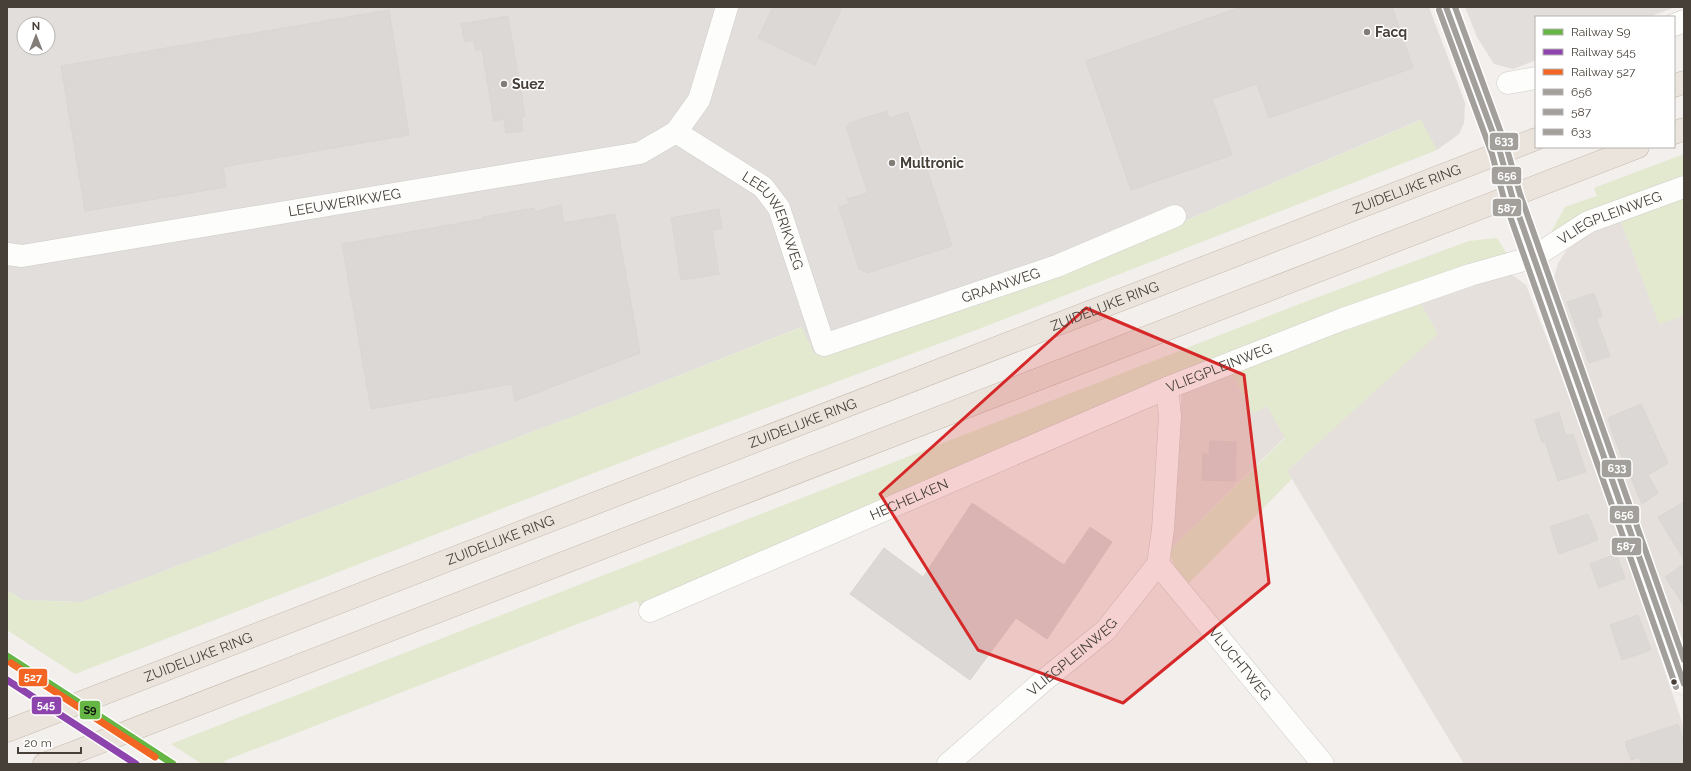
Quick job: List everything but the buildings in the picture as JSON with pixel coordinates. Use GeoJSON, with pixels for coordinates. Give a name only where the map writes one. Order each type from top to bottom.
{"type":"FeatureCollection","features":[{"type":"Feature","properties":{"kind":"highway","name":"ZUIDELIJKE RING"},"geometry":{"type":"LineString","coordinates":[[7,732],[1535,139]]}},
{"type":"Feature","properties":{"kind":"highway"},"geometry":{"type":"LineString","coordinates":[[44,764],[1635,148]]}},
{"type":"Feature","properties":{"kind":"street","name":"LEEUWERIKWEG"},"geometry":{"type":"LineString","coordinates":[[7,254],[22,256],[640,153],[676,132],[699,100],[727,7]]}},
{"type":"Feature","properties":{"kind":"street"},"geometry":{"type":"LineString","coordinates":[[1446,7],[1500,152],[1512,196],[1684,684]]}},
{"type":"Feature","properties":{"kind":"street"},"geometry":{"type":"LineString","coordinates":[[1508,83],[1535,78]]}},
{"type":"Feature","properties":{"kind":"street","name":"LEEUWERIKWEG"},"geometry":{"type":"LineString","coordinates":[[676,132],[762,187],[779,208],[824,345]]}},
{"type":"Feature","properties":{"kind":"street","name":"VLIEGPLEINWEG"},"geometry":{"type":"LineString","coordinates":[[948,764],[1042,682],[1106,630],[1158,564],[1163,529],[1170,416],[1167,388],[1344,319],[1470,275],[1534,257],[1588,222],[1684,187]]}},
{"type":"Feature","properties":{"kind":"street","name":"GRAANWEG"},"geometry":{"type":"LineString","coordinates":[[824,345],[1057,266],[1175,216]]}},
{"type":"Feature","properties":{"kind":"street","name":"HECHELKEN"},"geometry":{"type":"LineString","coordinates":[[650,611],[1167,388]]}},
{"type":"Feature","properties":{"kind":"street","name":"VLUCHTWEG"},"geometry":{"type":"LineString","coordinates":[[1158,564],[1323,764]]}},
{"type":"Feature","properties":{"kind":"highlighted area"},"geometry":{"type":"Polygon","coordinates":[[[1086,308],[1244,375],[1269,583],[1123,703],[978,650],[880,494],[1086,308]]]}},
{"type":"Feature","properties":{"kind":"shaded area"},"geometry":{"type":"Polygon","coordinates":[[[7,7],[1429,7],[1465,103],[1464,123],[1459,134],[1437,150],[1420,120],[1068,271],[814,354],[801,327],[622,398],[82,602],[23,600],[7,590],[7,7]]]}},
{"type":"Feature","properties":{"kind":"shaded area"},"geometry":{"type":"Polygon","coordinates":[[[1465,7],[1675,7],[1652,16],[1535,16],[1535,60],[1513,69],[1494,64],[1477,37],[1465,7]]]}},
{"type":"Feature","properties":{"kind":"shaded area"},"geometry":{"type":"Polygon","coordinates":[[[1620,219],[1659,323],[1684,316],[1684,644],[1553,296],[1553,281],[1558,263],[1573,241],[1620,219]]]}},
{"type":"Feature","properties":{"kind":"shaded area"},"geometry":{"type":"Polygon","coordinates":[[[1498,275],[1512,275],[1526,285],[1591,453],[1684,728],[1684,764],[1464,764],[1287,471],[1437,334],[1421,304],[1498,275]]]}},
{"type":"Feature","properties":{"kind":"shaded area"},"geometry":{"type":"Polygon","coordinates":[[[1231,371],[1253,413],[1267,406],[1285,437],[1169,551],[1182,390],[1231,371]]]}},
{"type":"Feature","properties":{"kind":"green space"},"geometry":{"type":"Polygon","coordinates":[[[1421,120],[1437,150],[984,327],[656,449],[75,674],[7,630],[7,590],[23,600],[82,602],[622,398],[802,327],[814,354],[1068,271],[1421,120]]]}},
{"type":"Feature","properties":{"kind":"green space"},"geometry":{"type":"Polygon","coordinates":[[[1684,154],[1684,180],[1549,236],[1565,207],[1597,196],[1594,188],[1684,154]]]}},
{"type":"Feature","properties":{"kind":"green space"},"geometry":{"type":"Polygon","coordinates":[[[1684,198],[1684,316],[1659,324],[1620,219],[1684,198]]]}},
{"type":"Feature","properties":{"kind":"green space"},"geometry":{"type":"Polygon","coordinates":[[[1497,238],[1507,254],[640,607],[637,601],[224,761],[228,764],[202,764],[171,744],[1302,303],[1469,241],[1497,238]]]}},
{"type":"Feature","properties":{"kind":"green space"},"geometry":{"type":"Polygon","coordinates":[[[1421,304],[1438,334],[1287,471],[1292,479],[1186,586],[1173,563],[1169,551],[1285,438],[1267,406],[1253,414],[1231,371],[1421,304]]]}},
{"type":"Feature","properties":{"kind":"rail line","name":"S9"},"geometry":{"type":"LineString","coordinates":[[7,656],[173,764]]}},
{"type":"Feature","properties":{"kind":"rail line","name":"527"},"geometry":{"type":"LineString","coordinates":[[11,663],[155,757]]}},
{"type":"Feature","properties":{"kind":"rail line","name":"545"},"geometry":{"type":"LineString","coordinates":[[7,680],[136,764]]}},
{"type":"Feature","properties":{"kind":"transit line","name":"656"},"geometry":{"type":"LineString","coordinates":[[1446,7],[1500,152],[1512,196],[1684,684]]}},
{"type":"Feature","properties":{"kind":"transit line","name":"633"},"geometry":{"type":"LineString","coordinates":[[1455,7],[1507,149],[1520,194],[1684,660]]}},
{"type":"Feature","properties":{"kind":"transit line","name":"587"},"geometry":{"type":"LineString","coordinates":[[1439,10],[1492,154],[1504,199],[1676,687]]}},
{"type":"Feature","properties":{"kind":"place","name":"Facq"},"geometry":{"type":"Point","coordinates":[1367,32]}},
{"type":"Feature","properties":{"kind":"place","name":"Suez"},"geometry":{"type":"Point","coordinates":[504,84]}},
{"type":"Feature","properties":{"kind":"place","name":"Multronic"},"geometry":{"type":"Point","coordinates":[892,163]}}]}
